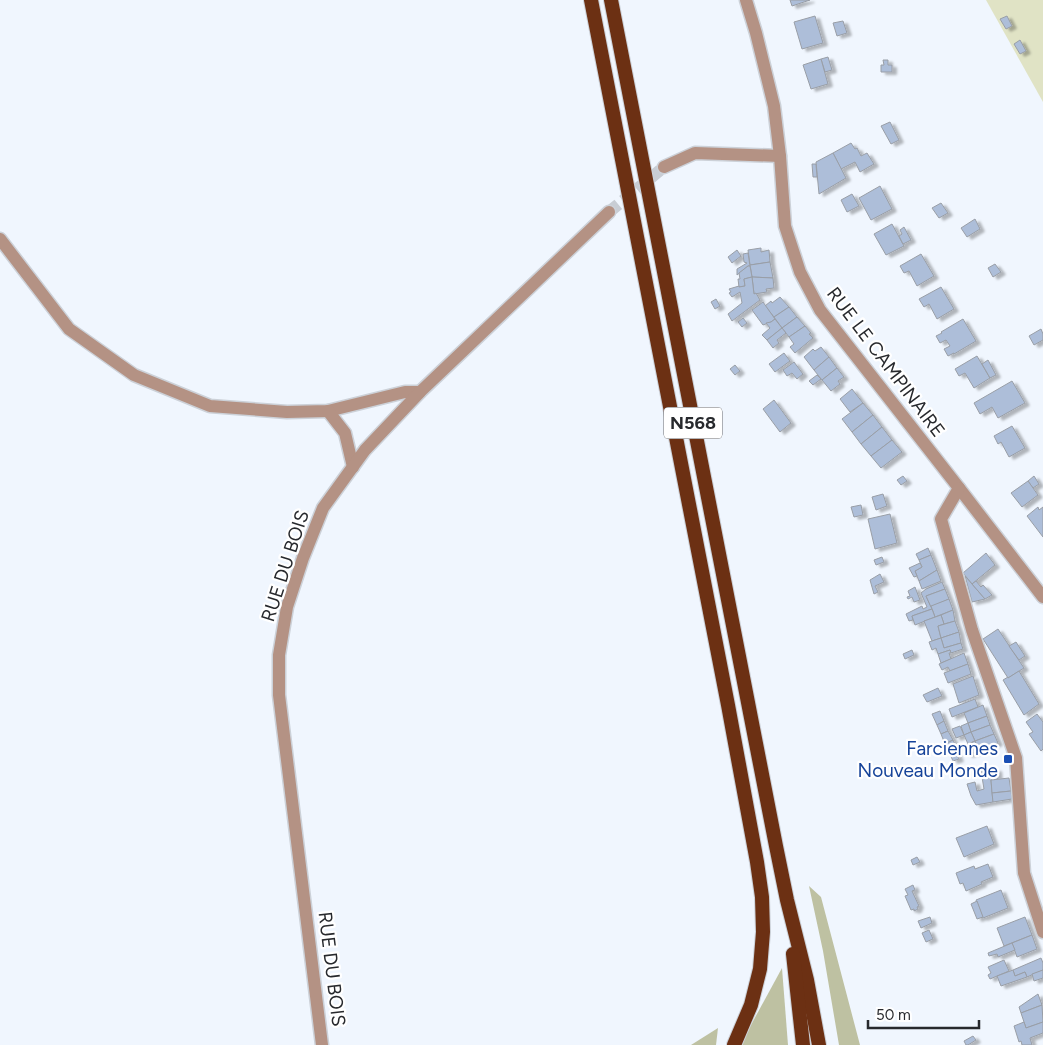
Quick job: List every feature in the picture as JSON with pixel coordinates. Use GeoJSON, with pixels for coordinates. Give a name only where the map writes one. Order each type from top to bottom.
{"type":"FeatureCollection","features":[{"type":"Feature","properties":{"kind":"highway","name":"N568"},"geometry":{"type":"LineString","coordinates":[[591,0],[750,820],[762,897],[763,932],[760,969],[751,1005],[734,1045]]}},
{"type":"Feature","properties":{"kind":"highway","name":"N568"},"geometry":{"type":"LineString","coordinates":[[610,0],[787,900]]}},
{"type":"Feature","properties":{"kind":"highway"},"geometry":{"type":"LineString","coordinates":[[787,900],[803,1045]]}},
{"type":"Feature","properties":{"kind":"highway"},"geometry":{"type":"LineString","coordinates":[[787,900],[807,980],[820,1045]]}},
{"type":"Feature","properties":{"kind":"street","name":"RUE LE CAMPINAIRE"},"geometry":{"type":"LineString","coordinates":[[746,0],[774,106],[785,226],[800,272],[820,310],[960,488],[1043,598]]}},
{"type":"Feature","properties":{"kind":"street"},"geometry":{"type":"LineString","coordinates":[[664,167],[695,153],[780,156]]}},
{"type":"Feature","properties":{"kind":"street","name":"RUE DU BOIS"},"geometry":{"type":"LineString","coordinates":[[322,1045],[279,695],[279,655],[287,607],[303,558],[323,508],[366,450],[420,392],[609,212]]}},
{"type":"Feature","properties":{"kind":"street"},"geometry":{"type":"LineString","coordinates":[[0,239],[69,329],[134,375],[210,406],[287,412],[328,411],[405,392],[420,392]]}},
{"type":"Feature","properties":{"kind":"street"},"geometry":{"type":"LineString","coordinates":[[328,411],[345,434],[353,467]]}},
{"type":"Feature","properties":{"kind":"street"},"geometry":{"type":"LineString","coordinates":[[960,488],[941,519],[972,630],[1016,758],[1024,873],[1043,932]]}},
{"type":"Feature","properties":{"kind":"green space"},"geometry":{"type":"Polygon","coordinates":[[[986,0],[1043,0],[1043,102],[986,0]]]}},
{"type":"Feature","properties":{"kind":"green space"},"geometry":{"type":"Polygon","coordinates":[[[809,886],[821,897],[860,1045],[839,1045],[823,951],[809,886]]]}},
{"type":"Feature","properties":{"kind":"green space"},"geometry":{"type":"Polygon","coordinates":[[[782,968],[788,1045],[740,1045],[782,968]]]}},
{"type":"Feature","properties":{"kind":"green space"},"geometry":{"type":"Polygon","coordinates":[[[718,1028],[716,1045],[691,1045],[718,1028]]]}},
{"type":"Feature","properties":{"kind":"building"},"geometry":{"type":"Polygon","coordinates":[[[790,0],[810,0],[792,6],[790,0]]]}},
{"type":"Feature","properties":{"kind":"building"},"geometry":{"type":"Polygon","coordinates":[[[815,16],[823,43],[802,49],[794,22],[815,16]]]}},
{"type":"Feature","properties":{"kind":"building"},"geometry":{"type":"Polygon","coordinates":[[[1007,16],[1012,26],[1006,29],[1000,19],[1007,16]]]}},
{"type":"Feature","properties":{"kind":"building"},"geometry":{"type":"Polygon","coordinates":[[[843,21],[847,33],[837,36],[833,23],[843,21]]]}},
{"type":"Feature","properties":{"kind":"building"},"geometry":{"type":"Polygon","coordinates":[[[1020,40],[1026,51],[1020,54],[1014,44],[1020,40]]]}},
{"type":"Feature","properties":{"kind":"building"},"geometry":{"type":"Polygon","coordinates":[[[828,57],[832,70],[825,72],[821,59],[828,57]]]}},
{"type":"Feature","properties":{"kind":"building"},"geometry":{"type":"Polygon","coordinates":[[[821,59],[828,84],[811,89],[803,65],[821,59]]]}},
{"type":"Feature","properties":{"kind":"building"},"geometry":{"type":"Polygon","coordinates":[[[883,60],[888,60],[888,65],[892,65],[892,72],[881,72],[881,65],[884,65],[883,60]]]}},
{"type":"Feature","properties":{"kind":"building"},"geometry":{"type":"Polygon","coordinates":[[[890,122],[899,140],[891,144],[881,126],[890,122]]]}},
{"type":"Feature","properties":{"kind":"building"},"geometry":{"type":"Polygon","coordinates":[[[851,143],[855,149],[857,148],[861,156],[867,153],[874,164],[860,172],[855,162],[841,169],[833,153],[851,143]]]}},
{"type":"Feature","properties":{"kind":"building"},"geometry":{"type":"Polygon","coordinates":[[[833,153],[846,178],[819,194],[816,162],[833,153]]]}},
{"type":"Feature","properties":{"kind":"building"},"geometry":{"type":"Polygon","coordinates":[[[812,164],[816,164],[817,177],[813,177],[812,164]]]}},
{"type":"Feature","properties":{"kind":"building"},"geometry":{"type":"Polygon","coordinates":[[[880,186],[892,209],[871,220],[859,198],[880,186]]]}},
{"type":"Feature","properties":{"kind":"building"},"geometry":{"type":"Polygon","coordinates":[[[852,194],[859,206],[847,212],[841,200],[852,194]]]}},
{"type":"Feature","properties":{"kind":"building"},"geometry":{"type":"Polygon","coordinates":[[[941,203],[948,213],[939,218],[932,208],[941,203]]]}},
{"type":"Feature","properties":{"kind":"building"},"geometry":{"type":"Polygon","coordinates":[[[975,219],[980,229],[967,237],[961,228],[975,219]]]}},
{"type":"Feature","properties":{"kind":"building"},"geometry":{"type":"Polygon","coordinates":[[[892,224],[904,246],[886,255],[874,234],[892,224]]]}},
{"type":"Feature","properties":{"kind":"building"},"geometry":{"type":"Polygon","coordinates":[[[904,227],[911,240],[903,244],[899,236],[902,234],[900,230],[904,227]]]}},
{"type":"Feature","properties":{"kind":"building"},"geometry":{"type":"Polygon","coordinates":[[[761,248],[761,252],[769,250],[770,262],[750,265],[748,250],[761,248]]]}},
{"type":"Feature","properties":{"kind":"building"},"geometry":{"type":"Polygon","coordinates":[[[737,250],[741,256],[732,263],[728,257],[737,250]]]}},
{"type":"Feature","properties":{"kind":"building"},"geometry":{"type":"Polygon","coordinates":[[[748,253],[750,266],[737,275],[737,269],[747,263],[744,262],[743,254],[748,253]]]}},
{"type":"Feature","properties":{"kind":"building"},"geometry":{"type":"Polygon","coordinates":[[[921,254],[934,276],[917,286],[909,271],[904,273],[900,266],[921,254]]]}},
{"type":"Feature","properties":{"kind":"building"},"geometry":{"type":"Polygon","coordinates":[[[770,262],[773,278],[752,277],[750,265],[770,262]]]}},
{"type":"Feature","properties":{"kind":"building"},"geometry":{"type":"Polygon","coordinates":[[[995,264],[1001,272],[993,277],[988,268],[995,264]]]}},
{"type":"Feature","properties":{"kind":"building"},"geometry":{"type":"Polygon","coordinates":[[[750,266],[752,277],[744,279],[745,286],[739,287],[739,273],[750,266]]]}},
{"type":"Feature","properties":{"kind":"building"},"geometry":{"type":"Polygon","coordinates":[[[752,277],[773,278],[774,288],[766,289],[767,292],[754,294],[752,277]]]}},
{"type":"Feature","properties":{"kind":"building"},"geometry":{"type":"Polygon","coordinates":[[[752,277],[754,294],[756,293],[760,300],[732,321],[728,314],[742,303],[740,292],[732,297],[729,289],[745,286],[744,279],[752,277]]]}},
{"type":"Feature","properties":{"kind":"building"},"geometry":{"type":"Polygon","coordinates":[[[941,287],[954,309],[937,319],[929,304],[924,307],[919,299],[941,287]]]}},
{"type":"Feature","properties":{"kind":"building"},"geometry":{"type":"Polygon","coordinates":[[[780,297],[789,307],[774,317],[765,306],[780,297]]]}},
{"type":"Feature","properties":{"kind":"building"},"geometry":{"type":"Polygon","coordinates":[[[716,299],[720,306],[715,309],[711,302],[716,299]]]}},
{"type":"Feature","properties":{"kind":"building"},"geometry":{"type":"Polygon","coordinates":[[[763,302],[775,319],[763,325],[752,310],[763,302]]]}},
{"type":"Feature","properties":{"kind":"building"},"geometry":{"type":"Polygon","coordinates":[[[789,307],[797,317],[782,328],[774,317],[789,307]]]}},
{"type":"Feature","properties":{"kind":"building"},"geometry":{"type":"Polygon","coordinates":[[[797,317],[805,326],[789,337],[782,328],[797,317]]]}},
{"type":"Feature","properties":{"kind":"building"},"geometry":{"type":"Polygon","coordinates":[[[743,318],[747,323],[742,327],[738,322],[743,318]]]}},
{"type":"Feature","properties":{"kind":"building"},"geometry":{"type":"Polygon","coordinates":[[[775,319],[782,328],[767,340],[762,335],[770,328],[766,323],[775,319]]]}},
{"type":"Feature","properties":{"kind":"building"},"geometry":{"type":"Polygon","coordinates":[[[963,319],[976,341],[948,356],[944,349],[950,346],[946,340],[940,343],[936,336],[963,319]]]}},
{"type":"Feature","properties":{"kind":"building"},"geometry":{"type":"Polygon","coordinates":[[[805,326],[813,338],[795,353],[790,347],[794,344],[789,337],[805,326]]]}},
{"type":"Feature","properties":{"kind":"building"},"geometry":{"type":"Polygon","coordinates":[[[782,328],[786,333],[777,340],[779,343],[773,348],[767,340],[782,328]]]}},
{"type":"Feature","properties":{"kind":"building"},"geometry":{"type":"Polygon","coordinates":[[[1041,329],[1043,340],[1034,345],[1029,336],[1041,329]]]}},
{"type":"Feature","properties":{"kind":"building"},"geometry":{"type":"Polygon","coordinates":[[[821,347],[829,357],[814,370],[804,357],[813,349],[815,351],[821,347]]]}},
{"type":"Feature","properties":{"kind":"building"},"geometry":{"type":"Polygon","coordinates":[[[784,353],[790,361],[775,372],[769,364],[784,353]]]}},
{"type":"Feature","properties":{"kind":"building"},"geometry":{"type":"Polygon","coordinates":[[[977,356],[990,378],[974,388],[965,373],[959,376],[955,369],[977,356]]]}},
{"type":"Feature","properties":{"kind":"building"},"geometry":{"type":"Polygon","coordinates":[[[829,357],[837,368],[822,380],[814,370],[829,357]]]}},
{"type":"Feature","properties":{"kind":"building"},"geometry":{"type":"Polygon","coordinates":[[[988,360],[996,375],[990,378],[982,364],[988,360]]]}},
{"type":"Feature","properties":{"kind":"building"},"geometry":{"type":"Polygon","coordinates":[[[794,362],[803,374],[797,379],[792,373],[787,376],[783,370],[794,362]]]}},
{"type":"Feature","properties":{"kind":"building"},"geometry":{"type":"Polygon","coordinates":[[[735,365],[740,371],[735,375],[730,369],[735,365]]]}},
{"type":"Feature","properties":{"kind":"building"},"geometry":{"type":"Polygon","coordinates":[[[837,368],[844,377],[838,381],[840,384],[831,391],[822,380],[837,368]]]}},
{"type":"Feature","properties":{"kind":"building"},"geometry":{"type":"Polygon","coordinates":[[[817,375],[821,379],[813,385],[809,381],[817,375]]]}},
{"type":"Feature","properties":{"kind":"building"},"geometry":{"type":"Polygon","coordinates":[[[1012,381],[1025,403],[998,418],[992,407],[980,414],[974,403],[1012,381]]]}},
{"type":"Feature","properties":{"kind":"building"},"geometry":{"type":"Polygon","coordinates":[[[852,389],[863,403],[850,412],[840,399],[852,389]]]}},
{"type":"Feature","properties":{"kind":"building"},"geometry":{"type":"Polygon","coordinates":[[[774,400],[791,423],[780,432],[763,409],[774,400]]]}},
{"type":"Feature","properties":{"kind":"building"},"geometry":{"type":"Polygon","coordinates":[[[863,403],[873,415],[852,432],[842,419],[863,403]]]}},
{"type":"Feature","properties":{"kind":"building"},"geometry":{"type":"Polygon","coordinates":[[[873,415],[882,427],[861,444],[852,432],[873,415]]]}},
{"type":"Feature","properties":{"kind":"building"},"geometry":{"type":"Polygon","coordinates":[[[1012,426],[1025,448],[1009,457],[1001,442],[998,444],[994,436],[1012,426]]]}},
{"type":"Feature","properties":{"kind":"building"},"geometry":{"type":"Polygon","coordinates":[[[882,427],[892,440],[871,456],[861,444],[882,427]]]}},
{"type":"Feature","properties":{"kind":"building"},"geometry":{"type":"Polygon","coordinates":[[[892,440],[902,452],[881,468],[871,456],[892,440]]]}},
{"type":"Feature","properties":{"kind":"building"},"geometry":{"type":"Polygon","coordinates":[[[903,476],[907,481],[901,485],[897,480],[903,476]]]}},
{"type":"Feature","properties":{"kind":"building"},"geometry":{"type":"Polygon","coordinates":[[[1034,476],[1039,484],[1033,488],[1028,481],[1034,476]]]}},
{"type":"Feature","properties":{"kind":"building"},"geometry":{"type":"Polygon","coordinates":[[[1028,481],[1038,495],[1022,507],[1011,493],[1028,481]]]}},
{"type":"Feature","properties":{"kind":"building"},"geometry":{"type":"Polygon","coordinates":[[[883,494],[887,506],[876,510],[872,497],[883,494]]]}},
{"type":"Feature","properties":{"kind":"building"},"geometry":{"type":"Polygon","coordinates":[[[861,505],[863,515],[854,517],[851,507],[861,505]]]}},
{"type":"Feature","properties":{"kind":"building"},"geometry":{"type":"Polygon","coordinates":[[[1038,507],[1039,510],[1043,507],[1043,537],[1027,516],[1038,507]]]}},
{"type":"Feature","properties":{"kind":"building"},"geometry":{"type":"Polygon","coordinates":[[[890,514],[897,543],[875,549],[868,519],[890,514]]]}},
{"type":"Feature","properties":{"kind":"building"},"geometry":{"type":"Polygon","coordinates":[[[928,548],[931,555],[919,560],[916,554],[928,548]]]}},
{"type":"Feature","properties":{"kind":"building"},"geometry":{"type":"Polygon","coordinates":[[[986,553],[995,565],[972,584],[963,573],[986,553]]]}},
{"type":"Feature","properties":{"kind":"building"},"geometry":{"type":"Polygon","coordinates":[[[931,555],[937,570],[919,581],[915,571],[922,567],[919,560],[931,555]]]}},
{"type":"Feature","properties":{"kind":"building"},"geometry":{"type":"Polygon","coordinates":[[[882,557],[884,562],[876,565],[874,560],[882,557]]]}},
{"type":"Feature","properties":{"kind":"building"},"geometry":{"type":"Polygon","coordinates":[[[920,563],[922,567],[915,571],[917,576],[914,577],[909,568],[920,563]]]}},
{"type":"Feature","properties":{"kind":"building"},"geometry":{"type":"Polygon","coordinates":[[[937,570],[941,581],[922,589],[919,581],[937,570]]]}},
{"type":"Feature","properties":{"kind":"building"},"geometry":{"type":"Polygon","coordinates":[[[880,574],[884,582],[875,586],[878,592],[874,594],[870,580],[880,574]]]}},
{"type":"Feature","properties":{"kind":"building"},"geometry":{"type":"Polygon","coordinates":[[[965,576],[972,584],[985,599],[972,602],[965,576]]]}},
{"type":"Feature","properties":{"kind":"building"},"geometry":{"type":"Polygon","coordinates":[[[976,581],[981,587],[983,585],[992,595],[985,599],[972,584],[976,581]]]}},
{"type":"Feature","properties":{"kind":"building"},"geometry":{"type":"Polygon","coordinates":[[[942,582],[945,589],[926,596],[932,609],[912,616],[913,620],[909,621],[906,614],[922,606],[923,609],[927,607],[921,593],[942,582]]]}},
{"type":"Feature","properties":{"kind":"building"},"geometry":{"type":"Polygon","coordinates":[[[915,587],[920,600],[914,602],[912,597],[908,599],[907,597],[910,596],[908,591],[915,587]]]}},
{"type":"Feature","properties":{"kind":"building"},"geometry":{"type":"Polygon","coordinates":[[[945,589],[949,599],[931,607],[926,596],[945,589]]]}},
{"type":"Feature","properties":{"kind":"building"},"geometry":{"type":"Polygon","coordinates":[[[949,599],[953,610],[935,617],[931,606],[949,599]]]}},
{"type":"Feature","properties":{"kind":"building"},"geometry":{"type":"Polygon","coordinates":[[[932,609],[935,617],[915,625],[912,616],[932,609]]]}},
{"type":"Feature","properties":{"kind":"building"},"geometry":{"type":"Polygon","coordinates":[[[953,610],[955,621],[944,624],[941,615],[953,610]]]}},
{"type":"Feature","properties":{"kind":"building"},"geometry":{"type":"Polygon","coordinates":[[[941,615],[944,624],[938,626],[941,638],[932,641],[924,621],[941,615]]]}},
{"type":"Feature","properties":{"kind":"building"},"geometry":{"type":"Polygon","coordinates":[[[955,621],[959,632],[941,638],[938,626],[955,621]]]}},
{"type":"Feature","properties":{"kind":"building"},"geometry":{"type":"Polygon","coordinates":[[[998,629],[1024,668],[1008,678],[983,639],[998,629]]]}},
{"type":"Feature","properties":{"kind":"building"},"geometry":{"type":"Polygon","coordinates":[[[959,632],[961,643],[944,648],[941,638],[959,632]]]}},
{"type":"Feature","properties":{"kind":"building"},"geometry":{"type":"Polygon","coordinates":[[[941,638],[944,648],[961,643],[963,649],[951,653],[950,650],[938,654],[936,648],[932,650],[929,642],[941,638]]]}},
{"type":"Feature","properties":{"kind":"building"},"geometry":{"type":"Polygon","coordinates":[[[1016,642],[1025,656],[1019,660],[1009,646],[1016,642]]]}},
{"type":"Feature","properties":{"kind":"building"},"geometry":{"type":"Polygon","coordinates":[[[912,650],[914,655],[905,659],[903,654],[912,650]]]}},
{"type":"Feature","properties":{"kind":"building"},"geometry":{"type":"Polygon","coordinates":[[[950,650],[951,659],[941,663],[938,654],[950,650]]]}},
{"type":"Feature","properties":{"kind":"building"},"geometry":{"type":"Polygon","coordinates":[[[964,653],[968,664],[950,671],[948,667],[942,670],[939,664],[964,653]]]}},
{"type":"Feature","properties":{"kind":"building"},"geometry":{"type":"Polygon","coordinates":[[[968,664],[971,674],[948,683],[944,673],[968,664]]]}},
{"type":"Feature","properties":{"kind":"building"},"geometry":{"type":"Polygon","coordinates":[[[1019,671],[1039,704],[1024,715],[1003,680],[1019,671]]]}},
{"type":"Feature","properties":{"kind":"building"},"geometry":{"type":"Polygon","coordinates":[[[973,676],[979,695],[959,703],[953,684],[973,676]]]}},
{"type":"Feature","properties":{"kind":"building"},"geometry":{"type":"Polygon","coordinates":[[[938,688],[942,696],[927,702],[923,695],[938,688]]]}},
{"type":"Feature","properties":{"kind":"building"},"geometry":{"type":"Polygon","coordinates":[[[975,699],[978,707],[952,717],[949,709],[975,699]]]}},
{"type":"Feature","properties":{"kind":"building"},"geometry":{"type":"Polygon","coordinates":[[[983,705],[987,716],[968,723],[964,713],[983,705]]]}},
{"type":"Feature","properties":{"kind":"building"},"geometry":{"type":"Polygon","coordinates":[[[940,711],[944,721],[937,725],[932,714],[940,711]]]}},
{"type":"Feature","properties":{"kind":"building"},"geometry":{"type":"Polygon","coordinates":[[[1037,714],[1043,722],[1043,749],[1041,751],[1029,734],[1033,732],[1026,722],[1037,714]]]}},
{"type":"Feature","properties":{"kind":"building"},"geometry":{"type":"Polygon","coordinates":[[[987,716],[990,725],[971,732],[968,723],[987,716]]]}},
{"type":"Feature","properties":{"kind":"building"},"geometry":{"type":"Polygon","coordinates":[[[944,721],[948,731],[941,734],[937,725],[944,721]]]}},
{"type":"Feature","properties":{"kind":"building"},"geometry":{"type":"Polygon","coordinates":[[[968,723],[971,732],[964,735],[961,726],[968,723]]]}},
{"type":"Feature","properties":{"kind":"building"},"geometry":{"type":"Polygon","coordinates":[[[990,725],[994,734],[975,741],[971,732],[990,725]]]}},
{"type":"Feature","properties":{"kind":"building"},"geometry":{"type":"Polygon","coordinates":[[[960,726],[964,735],[956,738],[952,729],[960,726]]]}},
{"type":"Feature","properties":{"kind":"building"},"geometry":{"type":"Polygon","coordinates":[[[948,731],[953,740],[945,744],[941,734],[948,731]]]}},
{"type":"Feature","properties":{"kind":"building"},"geometry":{"type":"Polygon","coordinates":[[[971,732],[975,741],[968,744],[964,735],[971,732]]]}},
{"type":"Feature","properties":{"kind":"building"},"geometry":{"type":"Polygon","coordinates":[[[994,734],[998,743],[979,751],[975,741],[994,734]]]}},
{"type":"Feature","properties":{"kind":"building"},"geometry":{"type":"Polygon","coordinates":[[[953,740],[957,749],[949,752],[945,744],[953,740]]]}},
{"type":"Feature","properties":{"kind":"building"},"geometry":{"type":"Polygon","coordinates":[[[975,741],[979,751],[968,755],[964,746],[975,741]]]}},
{"type":"Feature","properties":{"kind":"building"},"geometry":{"type":"Polygon","coordinates":[[[955,750],[959,759],[953,761],[949,752],[955,750]]]}},
{"type":"Feature","properties":{"kind":"building"},"geometry":{"type":"Polygon","coordinates":[[[997,769],[998,779],[991,780],[993,802],[976,805],[967,784],[975,782],[977,791],[984,789],[981,771],[997,769]]]}},
{"type":"Feature","properties":{"kind":"building"},"geometry":{"type":"Polygon","coordinates":[[[1009,778],[1011,791],[992,793],[991,780],[1009,778]]]}},
{"type":"Feature","properties":{"kind":"building"},"geometry":{"type":"Polygon","coordinates":[[[1011,791],[1012,799],[993,802],[992,793],[1011,791]]]}},
{"type":"Feature","properties":{"kind":"building"},"geometry":{"type":"Polygon","coordinates":[[[987,826],[994,844],[964,857],[956,838],[987,826]]]}},
{"type":"Feature","properties":{"kind":"building"},"geometry":{"type":"Polygon","coordinates":[[[917,857],[920,862],[913,865],[911,860],[917,857]]]}},
{"type":"Feature","properties":{"kind":"building"},"geometry":{"type":"Polygon","coordinates":[[[988,864],[993,877],[966,891],[963,883],[960,884],[956,873],[974,866],[975,869],[988,864]]]}},
{"type":"Feature","properties":{"kind":"building"},"geometry":{"type":"Polygon","coordinates":[[[913,885],[915,890],[912,891],[919,906],[914,911],[914,909],[911,910],[905,896],[908,895],[905,889],[913,885]]]}},
{"type":"Feature","properties":{"kind":"building"},"geometry":{"type":"Polygon","coordinates":[[[1001,890],[1008,908],[983,918],[976,900],[1001,890]]]}},
{"type":"Feature","properties":{"kind":"building"},"geometry":{"type":"Polygon","coordinates":[[[977,901],[983,917],[977,919],[971,904],[977,901]]]}},
{"type":"Feature","properties":{"kind":"building"},"geometry":{"type":"Polygon","coordinates":[[[930,917],[932,923],[921,928],[918,921],[930,917]]]}},
{"type":"Feature","properties":{"kind":"building"},"geometry":{"type":"Polygon","coordinates":[[[1025,917],[1032,935],[1004,946],[997,928],[1025,917]]]}},
{"type":"Feature","properties":{"kind":"building"},"geometry":{"type":"Polygon","coordinates":[[[929,930],[933,939],[926,942],[922,933],[929,930]]]}},
{"type":"Feature","properties":{"kind":"building"},"geometry":{"type":"Polygon","coordinates":[[[1032,935],[1037,949],[1017,957],[1012,943],[1032,935]]]}},
{"type":"Feature","properties":{"kind":"building"},"geometry":{"type":"Polygon","coordinates":[[[1012,943],[1015,950],[998,957],[997,954],[989,956],[988,953],[1012,943]]]}},
{"type":"Feature","properties":{"kind":"building"},"geometry":{"type":"Polygon","coordinates":[[[1041,958],[1043,970],[1027,977],[1025,972],[1015,976],[1013,970],[1041,958]]]}},
{"type":"Feature","properties":{"kind":"building"},"geometry":{"type":"Polygon","coordinates":[[[1004,960],[1009,971],[990,979],[988,975],[991,973],[988,967],[1004,960]]]}},
{"type":"Feature","properties":{"kind":"building"},"geometry":{"type":"Polygon","coordinates":[[[1013,970],[1015,976],[1025,972],[1027,977],[1001,986],[997,976],[1013,970]]]}},
{"type":"Feature","properties":{"kind":"building"},"geometry":{"type":"Polygon","coordinates":[[[1043,970],[1043,978],[1034,981],[1032,974],[1043,970]]]}},
{"type":"Feature","properties":{"kind":"building"},"geometry":{"type":"Polygon","coordinates":[[[1038,994],[1042,1005],[1021,1013],[1019,1007],[1038,994]]]}},
{"type":"Feature","properties":{"kind":"building"},"geometry":{"type":"Polygon","coordinates":[[[1042,1005],[1043,1022],[1026,1028],[1021,1013],[1042,1005]]]}},
{"type":"Feature","properties":{"kind":"building"},"geometry":{"type":"Polygon","coordinates":[[[1024,1022],[1026,1028],[1043,1022],[1043,1033],[1030,1038],[1032,1045],[1022,1045],[1021,1041],[1019,1042],[1014,1026],[1024,1022]]]}},
{"type":"Feature","properties":{"kind":"building"},"geometry":{"type":"Polygon","coordinates":[[[973,1036],[976,1040],[966,1045],[964,1041],[973,1036]]]}},
{"type":"Feature","properties":{"kind":"tunnel"},"geometry":{"type":"LineString","coordinates":[[609,212],[664,167]]}},
{"type":"Feature","properties":{"kind":"place","name":"Farciennes Nouveau Monde"},"geometry":{"type":"Point","coordinates":[1008,759]}}]}
